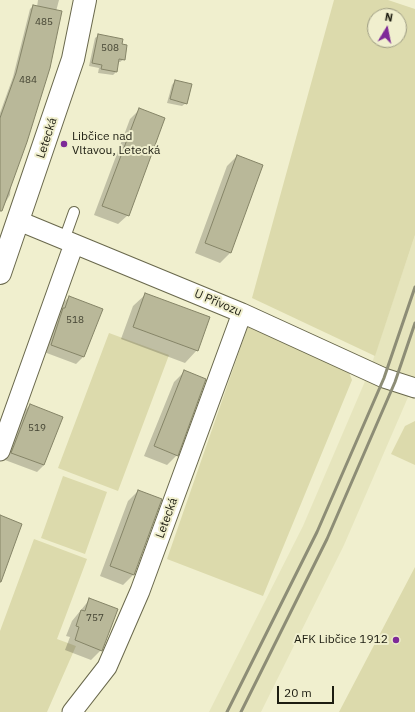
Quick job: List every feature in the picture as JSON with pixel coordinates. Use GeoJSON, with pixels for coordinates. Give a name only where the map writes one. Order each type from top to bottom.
{"type":"FeatureCollection","features":[{"type":"Feature","properties":{"kind":"street","name":"Letecká"},"geometry":{"type":"LineString","coordinates":[[0,273],[19,221],[72,58],[85,0]]}},
{"type":"Feature","properties":{"kind":"street","name":"U Přívozu"},"geometry":{"type":"LineString","coordinates":[[19,221],[242,313],[384,378],[415,388]]}},
{"type":"Feature","properties":{"kind":"street"},"geometry":{"type":"LineString","coordinates":[[0,451],[69,242]]}},
{"type":"Feature","properties":{"kind":"street","name":"Letecká"},"geometry":{"type":"LineString","coordinates":[[72,712],[107,667],[140,591],[242,313]]}},
{"type":"Feature","properties":{"kind":"lane"},"geometry":{"type":"LineString","coordinates":[[69,242],[74,212]]}},
{"type":"Feature","properties":{"kind":"shaded area"},"geometry":{"type":"Polygon","coordinates":[[[334,0],[388,0],[415,9],[415,235],[375,356],[252,298],[334,0]]]}},
{"type":"Feature","properties":{"kind":"shaded area"},"geometry":{"type":"Polygon","coordinates":[[[415,235],[415,380],[412,388],[344,545],[261,712],[209,712],[303,526],[369,372],[415,235]]]}},
{"type":"Feature","properties":{"kind":"shaded area"},"geometry":{"type":"Polygon","coordinates":[[[248,326],[347,367],[352,380],[263,596],[167,559],[248,326]]]}},
{"type":"Feature","properties":{"kind":"shaded area"},"geometry":{"type":"Polygon","coordinates":[[[109,333],[169,355],[118,491],[58,468],[109,333]]]}},
{"type":"Feature","properties":{"kind":"shaded area"},"geometry":{"type":"Polygon","coordinates":[[[415,421],[415,465],[391,454],[405,426],[415,421]]]}},
{"type":"Feature","properties":{"kind":"shaded area"},"geometry":{"type":"Polygon","coordinates":[[[63,476],[107,492],[85,554],[41,538],[63,476]]]}},
{"type":"Feature","properties":{"kind":"shaded area"},"geometry":{"type":"Polygon","coordinates":[[[34,539],[87,559],[57,639],[76,646],[47,712],[0,712],[0,631],[34,539]]]}},
{"type":"Feature","properties":{"kind":"shaded area","name":"AFK Libčice 1912"},"geometry":{"type":"Polygon","coordinates":[[[415,567],[415,712],[339,712],[415,567]]]}},
{"type":"Feature","properties":{"kind":"building"},"geometry":{"type":"Polygon","coordinates":[[[33,5],[62,11],[50,68],[27,142],[2,211],[0,211],[0,118],[16,73],[33,5]]]}},
{"type":"Feature","properties":{"kind":"building"},"geometry":{"type":"Polygon","coordinates":[[[98,34],[123,39],[122,44],[127,45],[125,60],[119,59],[117,72],[101,69],[102,65],[92,63],[98,34]]]}},
{"type":"Feature","properties":{"kind":"building"},"geometry":{"type":"Polygon","coordinates":[[[175,80],[192,84],[187,104],[170,99],[175,80]]]}},
{"type":"Feature","properties":{"kind":"building"},"geometry":{"type":"Polygon","coordinates":[[[139,108],[165,118],[129,216],[102,206],[139,108]]]}},
{"type":"Feature","properties":{"kind":"building"},"geometry":{"type":"Polygon","coordinates":[[[237,155],[263,165],[231,253],[205,243],[237,155]]]}},
{"type":"Feature","properties":{"kind":"building"},"geometry":{"type":"Polygon","coordinates":[[[145,293],[210,317],[198,351],[133,327],[145,293]]]}},
{"type":"Feature","properties":{"kind":"building"},"geometry":{"type":"Polygon","coordinates":[[[69,296],[103,309],[84,357],[51,345],[63,308],[65,308],[69,296]]]}},
{"type":"Feature","properties":{"kind":"building"},"geometry":{"type":"Polygon","coordinates":[[[184,370],[206,379],[178,456],[154,446],[184,370]]]}},
{"type":"Feature","properties":{"kind":"building"},"geometry":{"type":"Polygon","coordinates":[[[30,404],[63,417],[44,465],[11,453],[30,404]]]}},
{"type":"Feature","properties":{"kind":"building"},"geometry":{"type":"Polygon","coordinates":[[[138,490],[162,499],[134,575],[110,566],[138,490]]]}},
{"type":"Feature","properties":{"kind":"building"},"geometry":{"type":"Polygon","coordinates":[[[0,515],[22,524],[1,582],[0,582],[0,515]]]}},
{"type":"Feature","properties":{"kind":"building"},"geometry":{"type":"Polygon","coordinates":[[[89,598],[118,609],[102,651],[75,640],[79,627],[76,626],[81,610],[85,611],[89,598]]]}},
{"type":"Feature","properties":{"kind":"railway"},"geometry":{"type":"LineString","coordinates":[[227,712],[317,532],[384,378],[415,287]]}},
{"type":"Feature","properties":{"kind":"railway"},"geometry":{"type":"LineString","coordinates":[[241,712],[327,539],[395,382],[415,323]]}},
{"type":"Feature","properties":{"kind":"place","name":"Libčice nad Vltavou, Letecká"},"geometry":{"type":"Point","coordinates":[64,144]}},
{"type":"Feature","properties":{"kind":"place","name":"AFK Libčice 1912"},"geometry":{"type":"Point","coordinates":[396,640]}}]}
